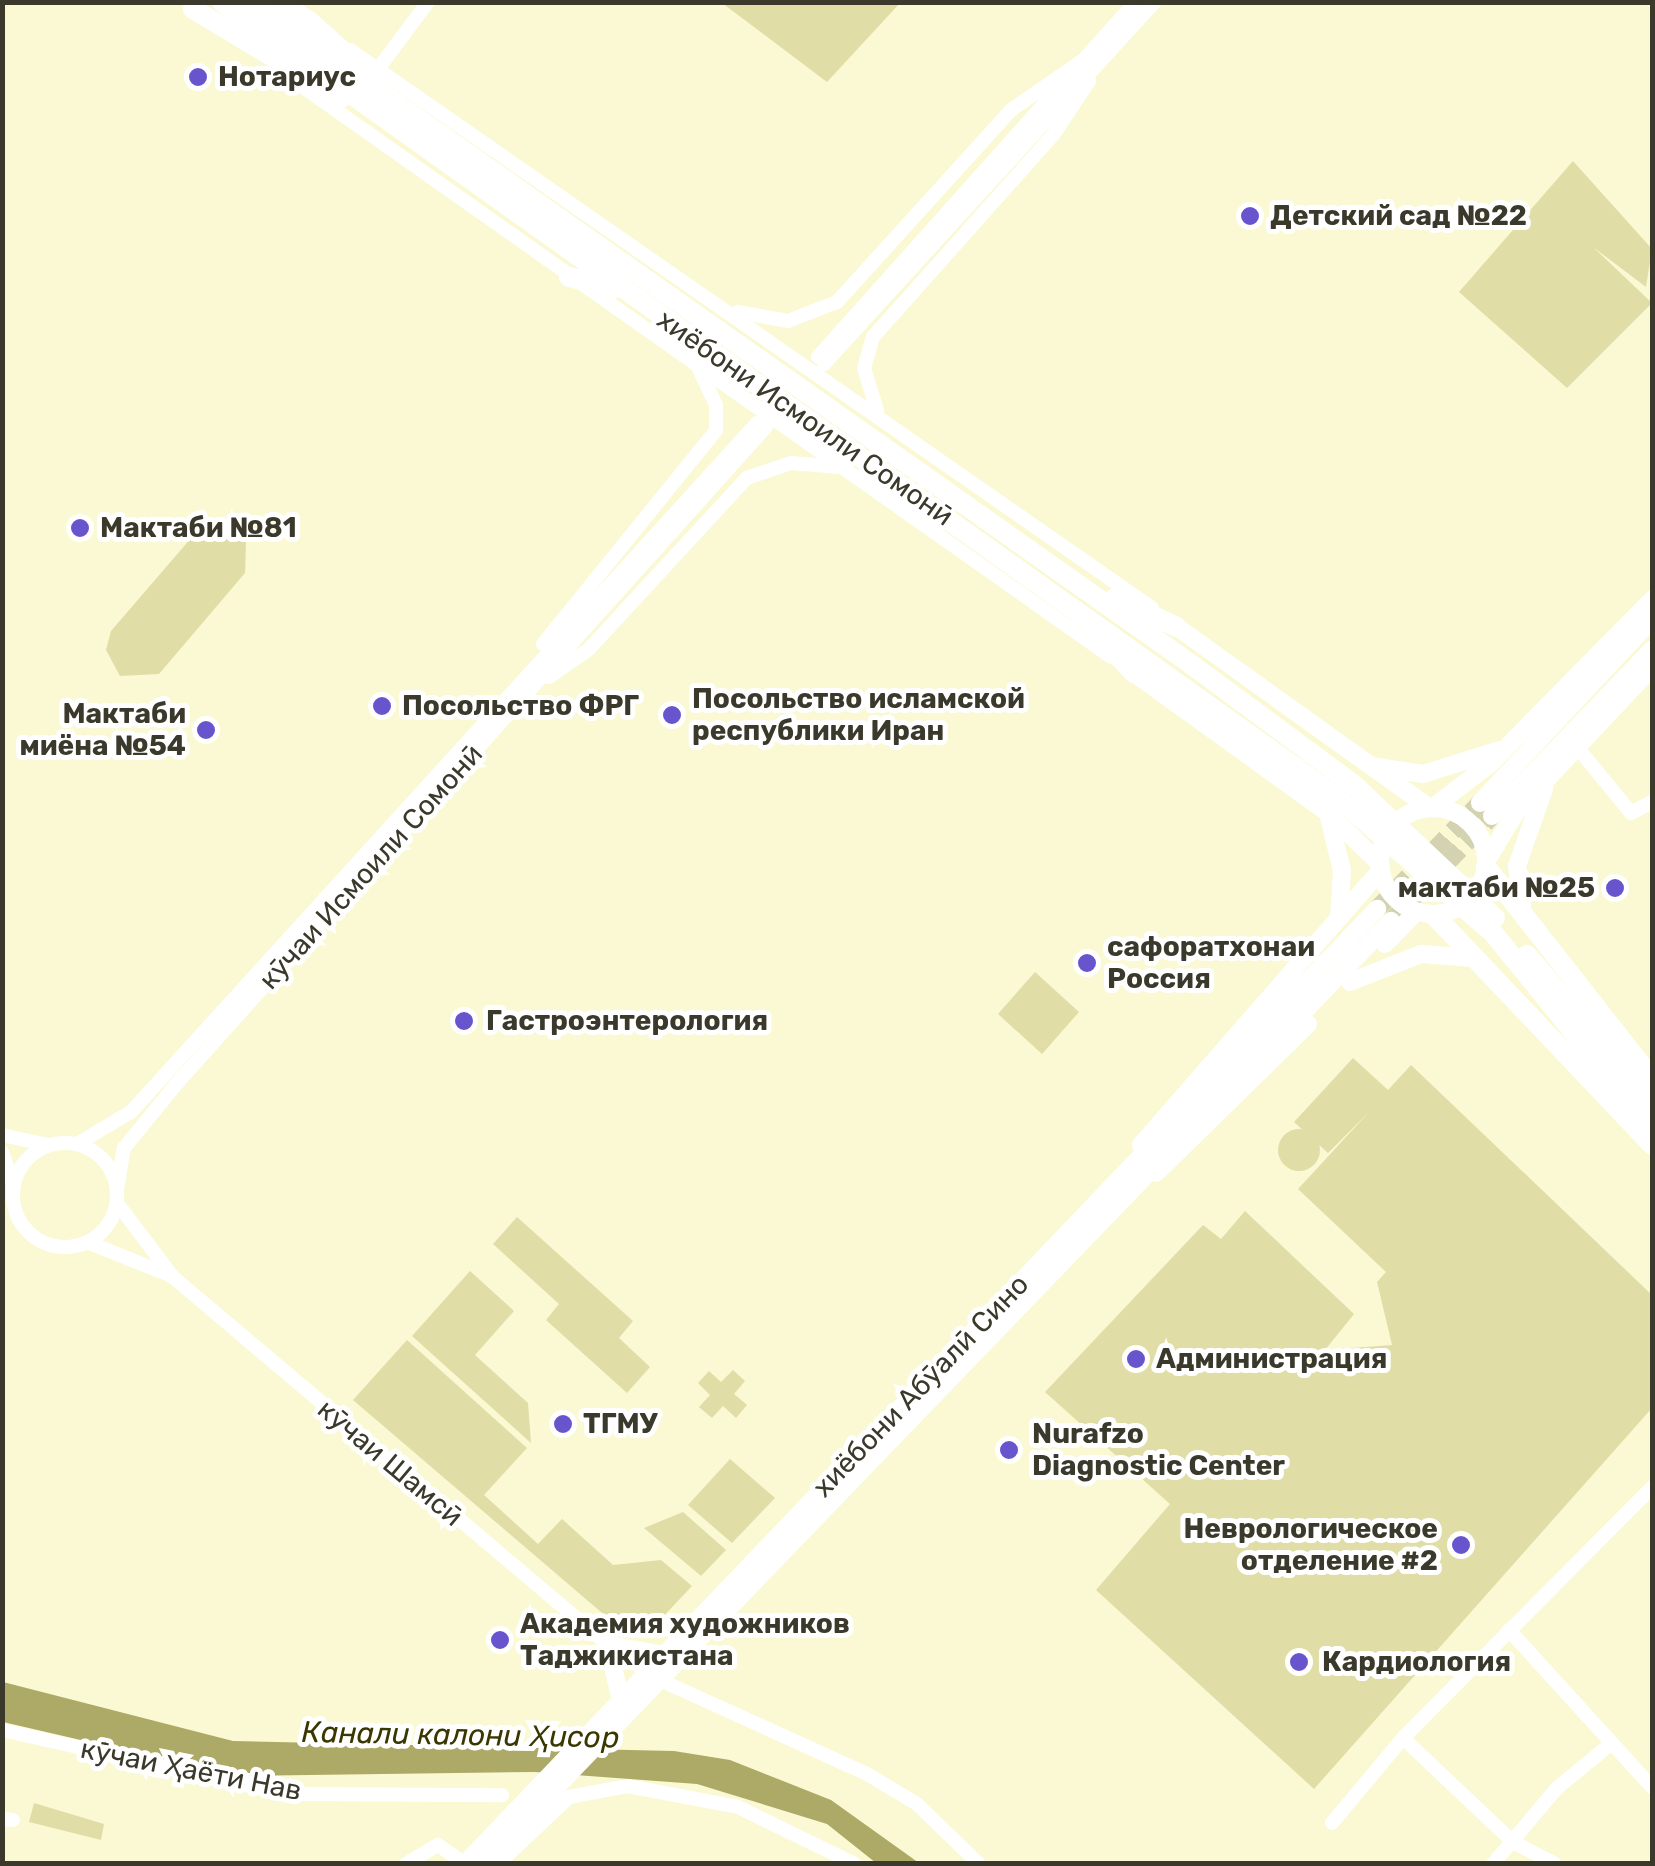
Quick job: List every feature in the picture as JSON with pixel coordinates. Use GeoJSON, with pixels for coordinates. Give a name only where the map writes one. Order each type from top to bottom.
{"type":"FeatureCollection","features":[{"type":"Feature","properties":{"kind":"highway","name":"хиёбони Исмоили Сомонӣ"},"geometry":{"type":"LineString","coordinates":[[222,2],[398,114]]}},
{"type":"Feature","properties":{"kind":"highway","name":"хиёбони Исмоили Сомонӣ"},"geometry":{"type":"LineString","coordinates":[[253,2],[398,114],[1063,597],[1186,672]]}},
{"type":"Feature","properties":{"kind":"highway"},"geometry":{"type":"LineString","coordinates":[[188,6],[398,114]]}},
{"type":"Feature","properties":{"kind":"highway"},"geometry":{"type":"LineString","coordinates":[[308,20],[398,114]]}},
{"type":"Feature","properties":{"kind":"highway"},"geometry":{"type":"LineString","coordinates":[[606,231],[633,282]]}},
{"type":"Feature","properties":{"kind":"highway"},"geometry":{"type":"LineString","coordinates":[[569,277],[633,282]]}},
{"type":"Feature","properties":{"kind":"highway","name":"хиёбони Исмоили Сомонӣ"},"geometry":{"type":"LineString","coordinates":[[633,282],[1068,576],[1186,672],[1441,860],[1644,1094],[1652,1129]]}},
{"type":"Feature","properties":{"kind":"highway"},"geometry":{"type":"LineString","coordinates":[[1068,576],[1177,627]]}},
{"type":"Feature","properties":{"kind":"highway"},"geometry":{"type":"LineString","coordinates":[[1063,597],[1134,672]]}},
{"type":"Feature","properties":{"kind":"highway"},"geometry":{"type":"LineString","coordinates":[[1486,864],[1644,1094]]}},
{"type":"Feature","properties":{"kind":"highway"},"geometry":{"type":"LineString","coordinates":[[1425,914],[1488,964],[1652,1146]]}},
{"type":"Feature","properties":{"kind":"main road"},"geometry":{"type":"LineString","coordinates":[[284,2],[308,20]]}},
{"type":"Feature","properties":{"kind":"main road"},"geometry":{"type":"LineString","coordinates":[[1134,1175],[1172,1102],[1380,868],[1393,826],[1430,808],[1506,748],[1652,600]]}},
{"type":"Feature","properties":{"kind":"main road"},"geometry":{"type":"LineString","coordinates":[[1652,618],[1486,809],[1652,650]]}},
{"type":"Feature","properties":{"kind":"main road"},"geometry":{"type":"LineString","coordinates":[[1177,627],[1365,765],[1430,808],[1470,823],[1486,864]]}},
{"type":"Feature","properties":{"kind":"main road"},"geometry":{"type":"LineString","coordinates":[[1134,1175],[1192,1146],[1350,982],[1425,914],[1475,895],[1486,864],[1548,779],[1652,667]]}},
{"type":"Feature","properties":{"kind":"main road"},"geometry":{"type":"LineString","coordinates":[[1134,672],[1328,813],[1380,868],[1393,896],[1425,914]]}},
{"type":"Feature","properties":{"kind":"main road"},"geometry":{"type":"LineString","coordinates":[[1365,765],[1423,774],[1506,748]]}},
{"type":"Feature","properties":{"kind":"main road"},"geometry":{"type":"LineString","coordinates":[[1525,923],[1517,866],[1548,779]]}},
{"type":"Feature","properties":{"kind":"main road"},"geometry":{"type":"LineString","coordinates":[[1328,813],[1342,870],[1338,918]]}},
{"type":"Feature","properties":{"kind":"main road","name":"хиёбони Абӯалӣ Сино"},"geometry":{"type":"LineString","coordinates":[[465,1864],[654,1677],[1384,915]]}},
{"type":"Feature","properties":{"kind":"main road"},"geometry":{"type":"LineString","coordinates":[[1350,982],[1421,954],[1454,950],[1488,964]]}},
{"type":"Feature","properties":{"kind":"main road","name":"хиёбони Абӯалӣ Сино"},"geometry":{"type":"LineString","coordinates":[[654,1677],[664,1655],[1134,1175]]}},
{"type":"Feature","properties":{"kind":"main road"},"geometry":{"type":"LineString","coordinates":[[618,1710],[608,1645],[664,1655]]}},
{"type":"Feature","properties":{"kind":"main road","name":"хиёбони Абӯалӣ Сино"},"geometry":{"type":"LineString","coordinates":[[482,1864],[618,1710]]}},
{"type":"Feature","properties":{"kind":"street"},"geometry":{"type":"LineString","coordinates":[[378,70],[428,2]]}},
{"type":"Feature","properties":{"kind":"street"},"geometry":{"type":"LineString","coordinates":[[880,415],[864,368],[873,337],[1054,134],[1093,60],[1135,2]]}},
{"type":"Feature","properties":{"kind":"street"},"geometry":{"type":"LineString","coordinates":[[821,360],[1093,60],[1155,2]]}},
{"type":"Feature","properties":{"kind":"street"},"geometry":{"type":"LineString","coordinates":[[188,6],[1134,672]]}},
{"type":"Feature","properties":{"kind":"street"},"geometry":{"type":"LineString","coordinates":[[308,20],[606,231],[880,415],[1177,627]]}},
{"type":"Feature","properties":{"kind":"street"},"geometry":{"type":"LineString","coordinates":[[720,305],[788,321],[837,302],[1012,110],[1093,60]]}},
{"type":"Feature","properties":{"kind":"street"},"geometry":{"type":"LineString","coordinates":[[532,665],[554,625],[716,430],[712,391],[695,362]]}},
{"type":"Feature","properties":{"kind":"street","name":"кӯчаи Исмоили Сомонӣ"},"geometry":{"type":"LineString","coordinates":[[77,1144],[131,1112],[532,665],[628,570],[762,424]]}},
{"type":"Feature","properties":{"kind":"street"},"geometry":{"type":"LineString","coordinates":[[544,678],[588,649],[747,478],[790,462],[843,468]]}},
{"type":"Feature","properties":{"kind":"street","name":"кӯчаи Исмоили Сомонӣ"},"geometry":{"type":"LineString","coordinates":[[118,1184],[124,1148],[178,1082],[544,678],[628,570]]}},
{"type":"Feature","properties":{"kind":"street"},"geometry":{"type":"LineString","coordinates":[[1577,747],[1632,814],[1652,802]]}},
{"type":"Feature","properties":{"kind":"street"},"geometry":{"type":"LineString","coordinates":[[418,790],[430,802]]}},
{"type":"Feature","properties":{"kind":"street"},"geometry":{"type":"LineString","coordinates":[[2,1135],[48,1145],[77,1144],[118,1184],[116,1202],[86,1242]]}},
{"type":"Feature","properties":{"kind":"street"},"geometry":{"type":"LineString","coordinates":[[14,1186],[26,1160],[48,1145]]}},
{"type":"Feature","properties":{"kind":"street","name":"кӯчаи Шамсӣ"},"geometry":{"type":"LineString","coordinates":[[2,1152],[30,1233],[53,1246],[86,1242],[173,1278]]}},
{"type":"Feature","properties":{"kind":"street","name":"кӯчаи Шамсӣ"},"geometry":{"type":"LineString","coordinates":[[116,1202],[173,1278],[608,1645],[654,1677],[867,1774],[918,1804],[979,1864]]}},
{"type":"Feature","properties":{"kind":"street"},"geometry":{"type":"LineString","coordinates":[[1332,1823],[1403,1738],[1652,1487]]}},
{"type":"Feature","properties":{"kind":"street"},"geometry":{"type":"LineString","coordinates":[[1508,1630],[1652,1788]]}},
{"type":"Feature","properties":{"kind":"street","name":"кӯчаи Ҳаёти Нав"},"geometry":{"type":"LineString","coordinates":[[2,1730],[287,1794],[502,1795]]}},
{"type":"Feature","properties":{"kind":"street"},"geometry":{"type":"LineString","coordinates":[[1403,1738],[1513,1842],[1555,1864]]}},
{"type":"Feature","properties":{"kind":"street"},"geometry":{"type":"LineString","coordinates":[[1492,1864],[1612,1743]]}},
{"type":"Feature","properties":{"kind":"street"},"geometry":{"type":"LineString","coordinates":[[1634,1766],[1652,1769]]}},
{"type":"Feature","properties":{"kind":"street"},"geometry":{"type":"LineString","coordinates":[[498,1864],[568,1797],[627,1786],[738,1808],[856,1864]]}},
{"type":"Feature","properties":{"kind":"street"},"geometry":{"type":"LineString","coordinates":[[406,1864],[438,1845],[465,1864]]}},
{"type":"Feature","properties":{"kind":"shaded area"},"geometry":{"type":"Polygon","coordinates":[[[722,2],[900,3],[827,82],[722,2]]]}},
{"type":"Feature","properties":{"kind":"shaded area"},"geometry":{"type":"Polygon","coordinates":[[[1573,161],[1652,249],[1646,287],[1593,247],[1652,303],[1567,388],[1459,292],[1573,161]]]}},
{"type":"Feature","properties":{"kind":"shaded area"},"geometry":{"type":"Polygon","coordinates":[[[219,524],[246,541],[245,573],[159,674],[120,676],[106,650],[111,631],[198,530],[219,524]]]}},
{"type":"Feature","properties":{"kind":"shaded area"},"geometry":{"type":"Polygon","coordinates":[[[1035,972],[1079,1012],[1042,1054],[998,1014],[1035,972]]]}},
{"type":"Feature","properties":{"kind":"shaded area"},"geometry":{"type":"Polygon","coordinates":[[[1353,1058],[1388,1090],[1411,1065],[1652,1295],[1652,1408],[1314,1789],[1096,1590],[1170,1504],[1045,1392],[1203,1225],[1221,1239],[1245,1211],[1354,1314],[1325,1350],[1392,1345],[1377,1282],[1386,1272],[1298,1189],[1369,1112],[1328,1153],[1294,1122],[1353,1058]]]}},
{"type":"Feature","properties":{"kind":"shaded area"},"geometry":{"type":"Polygon","coordinates":[[[1299,1129],[1314,1135],[1320,1150],[1314,1165],[1299,1171],[1284,1165],[1278,1150],[1284,1135],[1299,1129]]]}},
{"type":"Feature","properties":{"kind":"shaded area"},"geometry":{"type":"Polygon","coordinates":[[[517,1217],[633,1321],[619,1338],[650,1367],[627,1393],[546,1320],[559,1304],[493,1244],[517,1217]]]}},
{"type":"Feature","properties":{"kind":"shaded area"},"geometry":{"type":"Polygon","coordinates":[[[470,1271],[514,1311],[475,1355],[528,1403],[531,1443],[412,1336],[470,1271]]]}},
{"type":"Feature","properties":{"kind":"shaded area"},"geometry":{"type":"Polygon","coordinates":[[[407,1340],[527,1448],[484,1495],[538,1544],[562,1519],[613,1565],[661,1560],[692,1586],[644,1637],[622,1630],[353,1400],[407,1340]]]}},
{"type":"Feature","properties":{"kind":"shaded area"},"geometry":{"type":"Polygon","coordinates":[[[733,1370],[745,1381],[734,1394],[747,1405],[736,1418],[723,1406],[712,1418],[699,1407],[710,1395],[698,1383],[709,1371],[721,1382],[733,1370]]]}},
{"type":"Feature","properties":{"kind":"shaded area"},"geometry":{"type":"Polygon","coordinates":[[[730,1459],[775,1498],[732,1543],[688,1505],[730,1459]]]}},
{"type":"Feature","properties":{"kind":"shaded area"},"geometry":{"type":"Polygon","coordinates":[[[683,1512],[726,1550],[701,1576],[644,1528],[683,1512]]]}},
{"type":"Feature","properties":{"kind":"shaded area"},"geometry":{"type":"Polygon","coordinates":[[[3,1682],[233,1741],[674,1751],[730,1760],[831,1800],[919,1863],[876,1863],[827,1824],[697,1784],[535,1772],[236,1776],[3,1722],[3,1682]]]}},
{"type":"Feature","properties":{"kind":"shaded area"},"geometry":{"type":"Polygon","coordinates":[[[34,1803],[104,1824],[101,1840],[29,1822],[34,1803]]]}},
{"type":"Feature","properties":{"kind":"tunnel"},"geometry":{"type":"LineString","coordinates":[[1377,909],[1480,803]]}},
{"type":"Feature","properties":{"kind":"tunnel"},"geometry":{"type":"LineString","coordinates":[[1391,921],[1492,816]]}},
{"type":"Feature","properties":{"kind":"place","name":"Нотариус"},"geometry":{"type":"Point","coordinates":[198,77]}},
{"type":"Feature","properties":{"kind":"place","name":"Детский сад №22"},"geometry":{"type":"Point","coordinates":[1250,216]}},
{"type":"Feature","properties":{"kind":"place","name":"Мактаби №81"},"geometry":{"type":"Point","coordinates":[80,528]}},
{"type":"Feature","properties":{"kind":"place","name":"Посольство ФРГ"},"geometry":{"type":"Point","coordinates":[382,706]}},
{"type":"Feature","properties":{"kind":"place","name":"Посольство исламской республики Иран"},"geometry":{"type":"Point","coordinates":[672,715]}},
{"type":"Feature","properties":{"kind":"place","name":"Мактаби миёна №54"},"geometry":{"type":"Point","coordinates":[206,730]}},
{"type":"Feature","properties":{"kind":"place","name":"мактаби №25"},"geometry":{"type":"Point","coordinates":[1615,888]}},
{"type":"Feature","properties":{"kind":"place","name":"сафоратхонаи Россия"},"geometry":{"type":"Point","coordinates":[1087,963]}},
{"type":"Feature","properties":{"kind":"place","name":"Гастроэнтерология"},"geometry":{"type":"Point","coordinates":[464,1021]}},
{"type":"Feature","properties":{"kind":"place","name":"Администрация"},"geometry":{"type":"Point","coordinates":[1136,1359]}},
{"type":"Feature","properties":{"kind":"place","name":"ТГМУ"},"geometry":{"type":"Point","coordinates":[563,1424]}},
{"type":"Feature","properties":{"kind":"place","name":"Nurafzo Diagnostic Center"},"geometry":{"type":"Point","coordinates":[1009,1450]}},
{"type":"Feature","properties":{"kind":"place","name":"Неврологическое отделение #2"},"geometry":{"type":"Point","coordinates":[1461,1545]}},
{"type":"Feature","properties":{"kind":"place","name":"Академия художников Таджикистана"},"geometry":{"type":"Point","coordinates":[500,1640]}},
{"type":"Feature","properties":{"kind":"place","name":"Кардиология"},"geometry":{"type":"Point","coordinates":[1299,1662]}},
{"type":"Feature","properties":{"kind":"water label","name":"Канали калони Ҳисор"},"geometry":{"type":"Point","coordinates":[460,1735]}}]}
